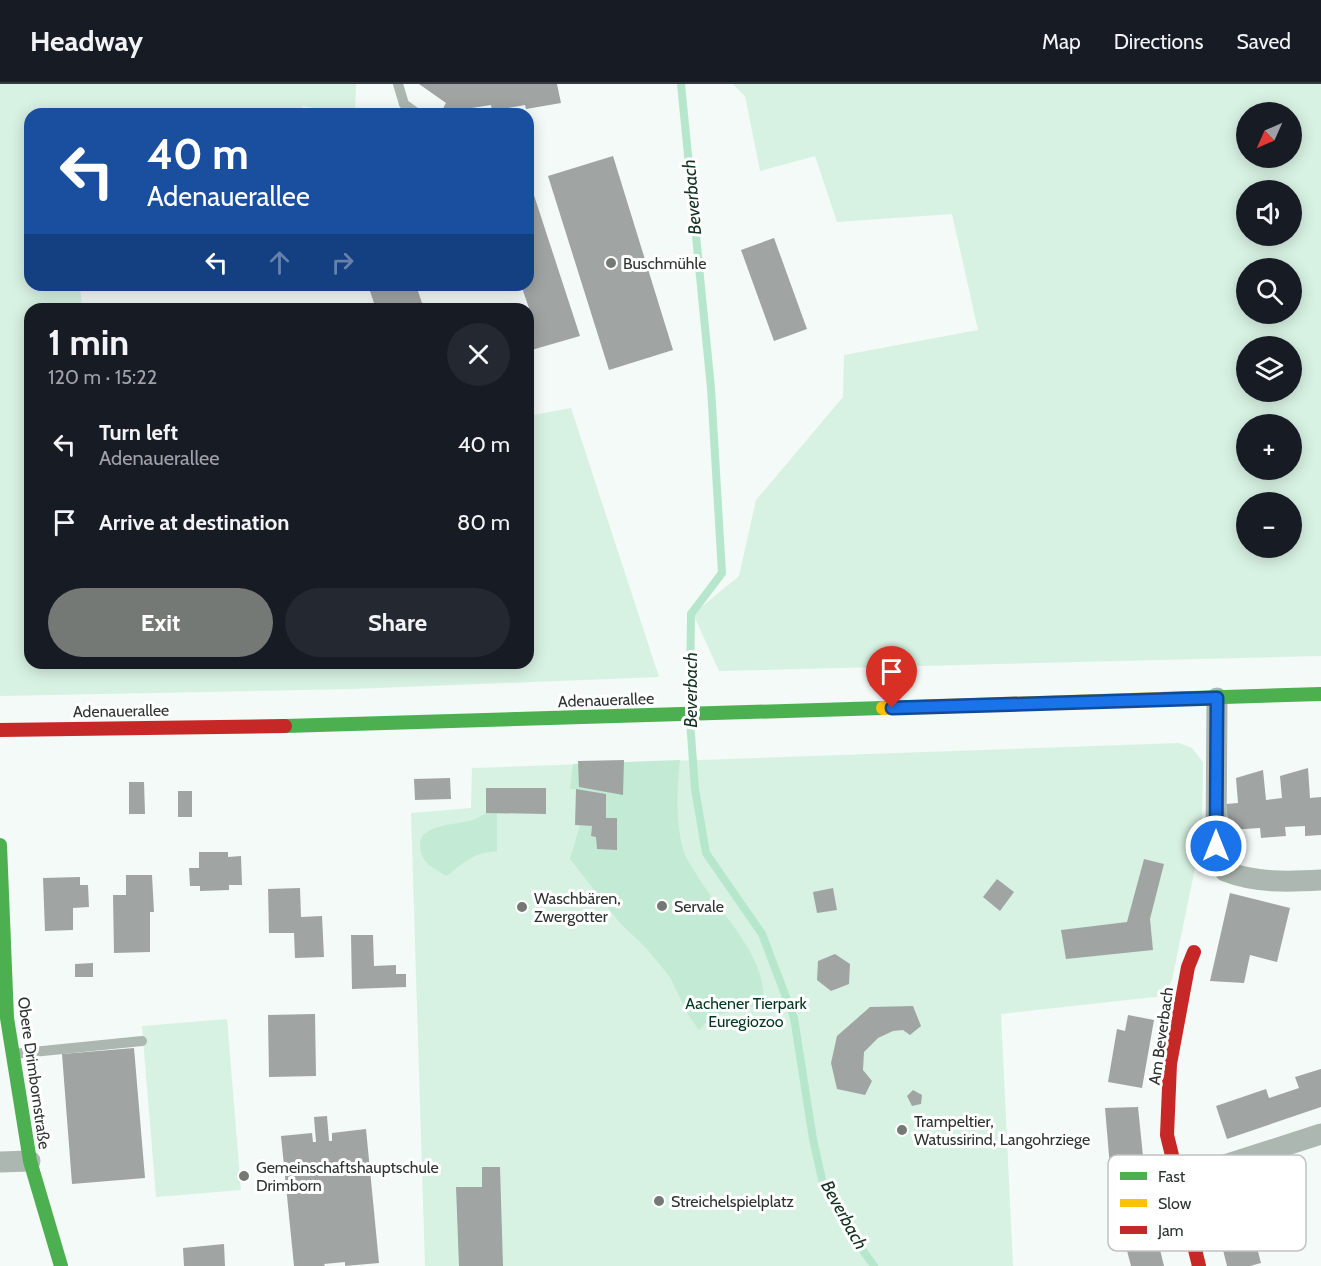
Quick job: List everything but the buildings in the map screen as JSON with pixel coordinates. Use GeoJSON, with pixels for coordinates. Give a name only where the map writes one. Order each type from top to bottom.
{"type":"FeatureCollection","features":[{"type":"Feature","properties":{"kind":"main road","name":"Adenauerallee"},"geometry":{"type":"LineString","coordinates":[[0,730],[353,725],[1321,694]]}},
{"type":"Feature","properties":{"kind":"main road","name":"Obere Drimbornstraße"},"geometry":{"type":"LineString","coordinates":[[0,845],[7,1018],[12,1054],[30,1161],[61,1266]]}},
{"type":"Feature","properties":{"kind":"main road","name":"Am Beverbach"},"geometry":{"type":"LineString","coordinates":[[1172,1155],[1167,1136],[1170,1064],[1188,967],[1194,952]]}},
{"type":"Feature","properties":{"kind":"main road","name":"Am Beverbach"},"geometry":{"type":"LineString","coordinates":[[1195,1251],[1199,1266]]}},
{"type":"Feature","properties":{"kind":"street"},"geometry":{"type":"LineString","coordinates":[[1217,698],[1216,846],[1225,870],[1241,877],[1287,882],[1321,880]]}},
{"type":"Feature","properties":{"kind":"street"},"geometry":{"type":"LineString","coordinates":[[1256,1155],[1321,1134]]}},
{"type":"Feature","properties":{"kind":"street"},"geometry":{"type":"LineString","coordinates":[[0,1162],[30,1161]]}},
{"type":"Feature","properties":{"kind":"lane"},"geometry":{"type":"LineString","coordinates":[[399,84],[404,104],[410,108]]}},
{"type":"Feature","properties":{"kind":"lane"},"geometry":{"type":"LineString","coordinates":[[12,1054],[142,1041]]}},
{"type":"Feature","properties":{"kind":"green space"},"geometry":{"type":"Polygon","coordinates":[[[0,84],[356,84],[355,108],[303,106],[302,108],[24,108],[24,291],[80,291],[82,303],[24,303],[24,669],[534,669],[534,415],[571,408],[659,677],[353,689],[0,696],[0,84]]]}},
{"type":"Feature","properties":{"kind":"green space"},"geometry":{"type":"Polygon","coordinates":[[[733,84],[1321,84],[1321,656],[719,671],[693,614],[739,576],[756,500],[843,397],[844,355],[978,330],[952,214],[837,222],[815,156],[760,171],[745,96],[733,84]]]}},
{"type":"Feature","properties":{"kind":"green space","name":"Aachener Tierpark Euregiozoo"},"geometry":{"type":"Polygon","coordinates":[[[1179,743],[1192,748],[1203,762],[1202,834],[1172,980],[1164,996],[1001,1014],[1013,1266],[425,1266],[411,813],[471,808],[472,768],[1179,743]]]}},
{"type":"Feature","properties":{"kind":"green space","name":"Servale"},"geometry":{"type":"Polygon","coordinates":[[[680,760],[678,818],[685,855],[704,887],[750,951],[763,986],[763,1004],[713,1016],[699,1030],[688,1015],[670,977],[647,949],[619,922],[570,859],[580,825],[592,826],[591,836],[617,818],[606,818],[576,789],[570,789],[573,764],[680,760]]]}},
{"type":"Feature","properties":{"kind":"green space"},"geometry":{"type":"Polygon","coordinates":[[[486,813],[497,813],[497,851],[470,859],[447,876],[433,868],[423,857],[420,847],[425,833],[440,826],[466,822],[486,813]]]}},
{"type":"Feature","properties":{"kind":"green space"},"geometry":{"type":"Polygon","coordinates":[[[227,1019],[241,1190],[156,1197],[142,1026],[227,1019]]]}},
{"type":"Feature","properties":{"kind":"waterway","name":"Beverbach"},"geometry":{"type":"LineString","coordinates":[[681,84],[711,388],[722,573],[691,614],[690,706]]}},
{"type":"Feature","properties":{"kind":"waterway","name":"Beverbach"},"geometry":{"type":"LineString","coordinates":[[690,721],[695,789],[706,853],[762,934],[794,1018],[813,1139],[823,1184],[847,1228],[874,1266]]}},
{"type":"Feature","properties":{"kind":"traffic: fast"},"geometry":{"type":"LineString","coordinates":[[1160,699],[1321,694]]}},
{"type":"Feature","properties":{"kind":"traffic: fast"},"geometry":{"type":"LineString","coordinates":[[285,726],[883,708]]}},
{"type":"Feature","properties":{"kind":"traffic: fast"},"geometry":{"type":"LineString","coordinates":[[0,845],[7,1018],[30,1161],[61,1266]]}},
{"type":"Feature","properties":{"kind":"traffic: slow"},"geometry":{"type":"LineString","coordinates":[[883,708],[1160,699]]}},
{"type":"Feature","properties":{"kind":"traffic: jam"},"geometry":{"type":"LineString","coordinates":[[0,730],[285,726]]}},
{"type":"Feature","properties":{"kind":"traffic: jam"},"geometry":{"type":"LineString","coordinates":[[1172,1155],[1167,1135],[1170,1064],[1188,967],[1194,952]]}},
{"type":"Feature","properties":{"kind":"traffic: jam"},"geometry":{"type":"LineString","coordinates":[[1195,1251],[1199,1266]]}},
{"type":"Feature","properties":{"kind":"place","name":"Buschmühle"},"geometry":{"type":"Point","coordinates":[611,263]}},
{"type":"Feature","properties":{"kind":"place","name":"Servale"},"geometry":{"type":"Point","coordinates":[662,906]}},
{"type":"Feature","properties":{"kind":"place","name":"Waschbären, Zwergotter"},"geometry":{"type":"Point","coordinates":[522,907]}},
{"type":"Feature","properties":{"kind":"place","name":"Trampeltier, Watussirind, Langohrziege"},"geometry":{"type":"Point","coordinates":[902,1130]}},
{"type":"Feature","properties":{"kind":"place","name":"Gemeinschaftshauptschule Drimborn"},"geometry":{"type":"Point","coordinates":[244,1176]}},
{"type":"Feature","properties":{"kind":"place","name":"Streichelspielplatz"},"geometry":{"type":"Point","coordinates":[659,1201]}},
{"type":"Feature","properties":{"kind":"route"},"geometry":{"type":"LineString","coordinates":[[892,708],[1217,698],[1216,846]]}}]}
